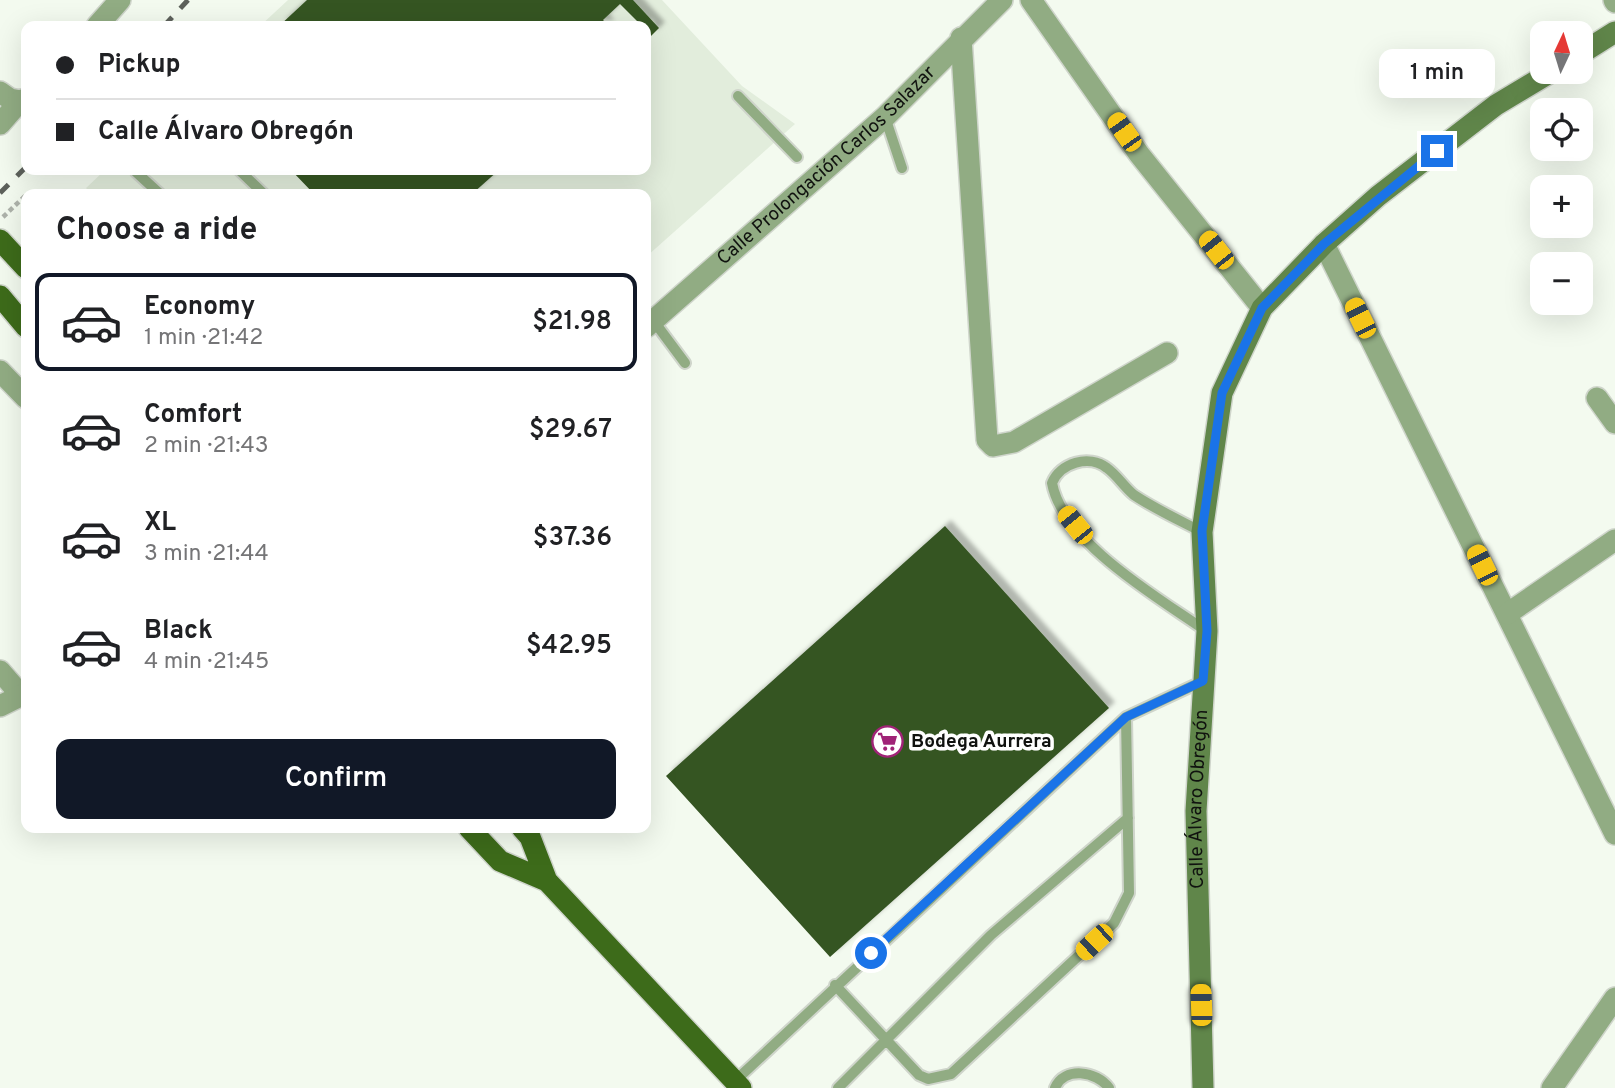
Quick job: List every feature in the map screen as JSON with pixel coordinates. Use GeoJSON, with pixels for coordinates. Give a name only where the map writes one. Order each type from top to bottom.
{"type":"FeatureCollection","features":[{"type":"Feature","properties":{"kind":"main road"},"geometry":{"type":"LineString","coordinates":[[0,240],[21,263]]}},
{"type":"Feature","properties":{"kind":"main road"},"geometry":{"type":"LineString","coordinates":[[0,296],[21,321]]}},
{"type":"Feature","properties":{"kind":"main road"},"geometry":{"type":"LineString","coordinates":[[474,833],[500,861],[547,881]]}},
{"type":"Feature","properties":{"kind":"main road"},"geometry":{"type":"LineString","coordinates":[[526,833],[547,881],[738,1085]]}},
{"type":"Feature","properties":{"kind":"street"},"geometry":{"type":"LineString","coordinates":[[101,21],[120,0]]}},
{"type":"Feature","properties":{"kind":"street","name":"Calle Prolongación Carlos Salazar"},"geometry":{"type":"LineString","coordinates":[[651,323],[885,117],[961,38],[1002,0]]}},
{"type":"Feature","properties":{"kind":"street"},"geometry":{"type":"LineString","coordinates":[[1031,0],[1139,154],[1262,308]]}},
{"type":"Feature","properties":{"kind":"street"},"geometry":{"type":"LineString","coordinates":[[1593,46],[1615,32]]}},
{"type":"Feature","properties":{"kind":"street"},"geometry":{"type":"LineString","coordinates":[[961,38],[987,440],[993,446],[1014,442],[1167,353]]}},
{"type":"Feature","properties":{"kind":"street","name":"Calle Álvaro Obregón"},"geometry":{"type":"LineString","coordinates":[[1203,1088],[1196,811],[1207,631],[1202,531],[1222,393],[1262,308],[1324,244],[1378,196],[1496,106],[1532,84]]}},
{"type":"Feature","properties":{"kind":"street"},"geometry":{"type":"LineString","coordinates":[[0,92],[21,99]]}},
{"type":"Feature","properties":{"kind":"street"},"geometry":{"type":"LineString","coordinates":[[0,124],[21,102]]}},
{"type":"Feature","properties":{"kind":"street"},"geometry":{"type":"LineString","coordinates":[[1324,244],[1615,834]]}},
{"type":"Feature","properties":{"kind":"street"},"geometry":{"type":"LineString","coordinates":[[0,371],[21,393]]}},
{"type":"Feature","properties":{"kind":"street"},"geometry":{"type":"LineString","coordinates":[[1597,398],[1615,423]]}},
{"type":"Feature","properties":{"kind":"street"},"geometry":{"type":"LineString","coordinates":[[1507,614],[1615,540]]}},
{"type":"Feature","properties":{"kind":"street"},"geometry":{"type":"LineString","coordinates":[[0,671],[21,691]]}},
{"type":"Feature","properties":{"kind":"street"},"geometry":{"type":"LineString","coordinates":[[0,706],[21,694]]}},
{"type":"Feature","properties":{"kind":"street"},"geometry":{"type":"LineString","coordinates":[[1552,1088],[1615,998]]}},
{"type":"Feature","properties":{"kind":"lane"},"geometry":{"type":"LineString","coordinates":[[738,96],[797,157]]}},
{"type":"Feature","properties":{"kind":"lane"},"geometry":{"type":"LineString","coordinates":[[885,117],[902,168]]}},
{"type":"Feature","properties":{"kind":"lane"},"geometry":{"type":"LineString","coordinates":[[138,175],[154,189]]}},
{"type":"Feature","properties":{"kind":"lane"},"geometry":{"type":"LineString","coordinates":[[244,175],[259,189]]}},
{"type":"Feature","properties":{"kind":"lane"},"geometry":{"type":"LineString","coordinates":[[651,325],[685,363]]}},
{"type":"Feature","properties":{"kind":"lane"},"geometry":{"type":"LineString","coordinates":[[1202,531],[1132,493],[1107,468],[1097,462],[1068,465],[1055,474],[1052,483],[1061,508],[1103,559],[1207,631]]}},
{"type":"Feature","properties":{"kind":"lane"},"geometry":{"type":"LineString","coordinates":[[738,1085],[835,985],[1126,717],[1203,681]]}},
{"type":"Feature","properties":{"kind":"lane"},"geometry":{"type":"LineString","coordinates":[[835,985],[919,1075],[928,1079],[951,1074],[1114,923],[1129,893],[1126,717]]}},
{"type":"Feature","properties":{"kind":"lane"},"geometry":{"type":"LineString","coordinates":[[838,1088],[885,1038],[991,935],[1128,818]]}},
{"type":"Feature","properties":{"kind":"lane"},"geometry":{"type":"LineString","coordinates":[[1055,1088],[1059,1080],[1069,1074],[1086,1074],[1100,1078],[1109,1088]]}},
{"type":"Feature","properties":{"kind":"path"},"geometry":{"type":"LineString","coordinates":[[0,220],[21,200]]}},
{"type":"Feature","properties":{"kind":"shaded area"},"geometry":{"type":"Polygon","coordinates":[[[288,0],[662,0],[742,86],[795,124],[651,253],[651,189],[86,188],[100,175],[651,175],[651,21],[265,21],[288,0]]]}},
{"type":"Feature","properties":{"kind":"building"},"geometry":{"type":"Polygon","coordinates":[[[307,0],[633,0],[659,28],[651,36],[651,21],[637,21],[620,4],[604,21],[284,21],[307,0]]]}},
{"type":"Feature","properties":{"kind":"building"},"geometry":{"type":"Polygon","coordinates":[[[296,175],[493,175],[478,189],[309,189],[296,175]]]}},
{"type":"Feature","properties":{"kind":"building","name":"Bodega Aurrera"},"geometry":{"type":"Polygon","coordinates":[[[945,526],[1109,708],[830,957],[666,776],[945,526]]]}},
{"type":"Feature","properties":{"kind":"railway"},"geometry":{"type":"LineString","coordinates":[[169,21],[188,0]]}},
{"type":"Feature","properties":{"kind":"railway"},"geometry":{"type":"LineString","coordinates":[[0,193],[21,172]]}},
{"type":"Feature","properties":{"kind":"place","name":"Bodega Aurrera"},"geometry":{"type":"Point","coordinates":[888,742]}},
{"type":"Feature","properties":{"kind":"route"},"geometry":{"type":"LineString","coordinates":[[871,953],[1126,717],[1203,681],[1207,631],[1202,531],[1222,393],[1262,308],[1324,244],[1378,196],[1437,151]]}}]}
